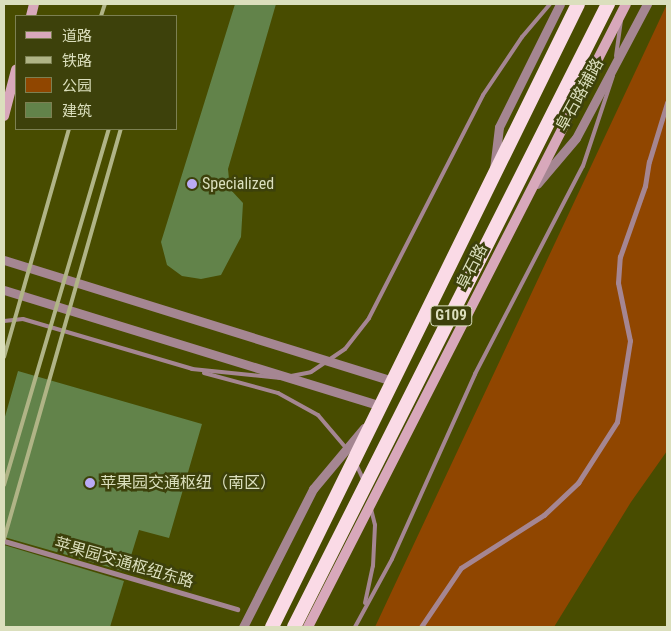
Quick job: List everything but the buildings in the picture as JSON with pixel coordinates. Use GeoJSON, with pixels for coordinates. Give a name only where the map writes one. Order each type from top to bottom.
{"type":"FeatureCollection","features":[{"type":"Feature","properties":{"kind":"highway","name":"阜石路"},"geometry":{"type":"LineString","coordinates":[[272,627],[578,4]]}},
{"type":"Feature","properties":{"kind":"highway","name":"阜石路"},"geometry":{"type":"LineString","coordinates":[[294,627],[608,4]]}},
{"type":"Feature","properties":{"kind":"main road","name":"阜石路"},"geometry":{"type":"LineString","coordinates":[[264,627],[364,428],[492,187],[586,4]]}},
{"type":"Feature","properties":{"kind":"main road","name":"阜石路"},"geometry":{"type":"LineString","coordinates":[[308,627],[625,4]]}},
{"type":"Feature","properties":{"kind":"main road"},"geometry":{"type":"LineString","coordinates":[[4,116],[15,74]]}},
{"type":"Feature","properties":{"kind":"street"},"geometry":{"type":"LineString","coordinates":[[492,187],[499,127],[560,4]]}},
{"type":"Feature","properties":{"kind":"street","name":"阜石路辅路"},"geometry":{"type":"LineString","coordinates":[[529,194],[576,138],[646,4]]}},
{"type":"Feature","properties":{"kind":"street"},"geometry":{"type":"LineString","coordinates":[[421,627],[461,568],[544,515],[572,488],[617,422],[630,341],[618,283],[620,257],[645,186],[648,162],[667,103]]}},
{"type":"Feature","properties":{"kind":"street"},"geometry":{"type":"LineString","coordinates":[[4,260],[390,380]]}},
{"type":"Feature","properties":{"kind":"street"},"geometry":{"type":"LineString","coordinates":[[4,290],[377,405]]}},
{"type":"Feature","properties":{"kind":"street","name":"阜石路"},"geometry":{"type":"LineString","coordinates":[[243,627],[312,489],[364,428]]}},
{"type":"Feature","properties":{"kind":"street","name":"苹果园交通枢纽东路"},"geometry":{"type":"LineString","coordinates":[[4,541],[237,609]]}},
{"type":"Feature","properties":{"kind":"lane"},"geometry":{"type":"LineString","coordinates":[[192,369],[274,379],[311,372],[345,349],[369,318],[484,95],[522,37],[550,4]]}},
{"type":"Feature","properties":{"kind":"lane"},"geometry":{"type":"LineString","coordinates":[[354,627],[392,559],[475,374],[583,166],[612,83],[625,4]]}},
{"type":"Feature","properties":{"kind":"lane"},"geometry":{"type":"LineString","coordinates":[[4,321],[22,319],[278,393],[318,415],[346,448],[365,484],[375,525],[373,566],[364,608]]}},
{"type":"Feature","properties":{"kind":"green space"},"geometry":{"type":"Polygon","coordinates":[[[667,4],[667,451],[631,502],[554,627],[375,627],[667,4]]]}},
{"type":"Feature","properties":{"kind":"railway"},"geometry":{"type":"LineString","coordinates":[[101,15],[105,4]]}},
{"type":"Feature","properties":{"kind":"railway"},"geometry":{"type":"LineString","coordinates":[[4,357],[69,130]]}},
{"type":"Feature","properties":{"kind":"railway"},"geometry":{"type":"LineString","coordinates":[[4,485],[109,130]]}},
{"type":"Feature","properties":{"kind":"railway"},"geometry":{"type":"LineString","coordinates":[[4,539],[121,130]]}},
{"type":"Feature","properties":{"kind":"place","name":"Specialized"},"geometry":{"type":"Point","coordinates":[192,184]}},
{"type":"Feature","properties":{"kind":"place","name":"苹果园交通枢纽（南区）"},"geometry":{"type":"Point","coordinates":[90,483]}}]}
